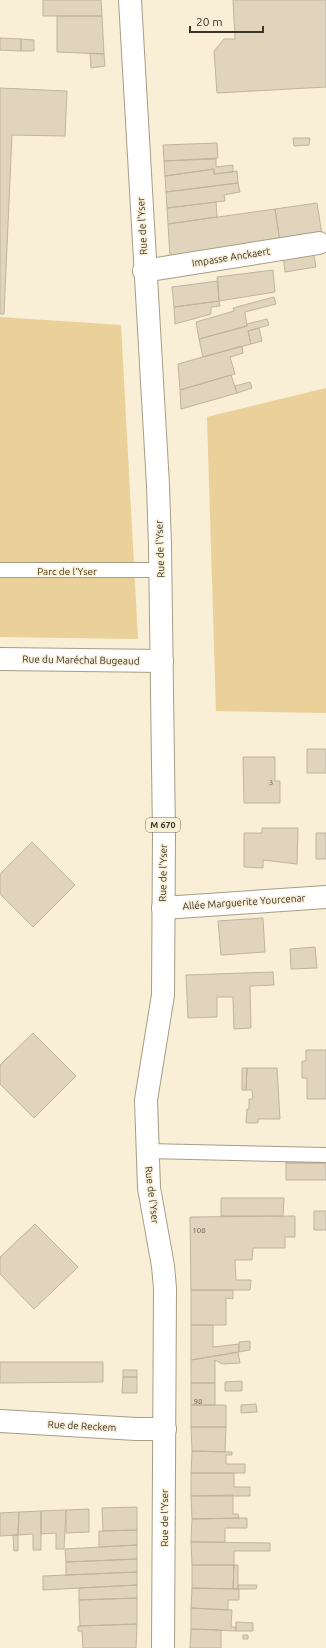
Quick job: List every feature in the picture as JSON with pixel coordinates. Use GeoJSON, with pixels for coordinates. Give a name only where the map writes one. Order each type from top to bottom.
{"type":"FeatureCollection","features":[{"type":"Feature","properties":{"kind":"main road","name":"Rue de l'Yser"},"geometry":{"type":"LineString","coordinates":[[130,0],[144,271],[158,485],[161,570],[163,995],[146,1094],[149,1188],[163,1266],[165,1288],[163,1648]]}},
{"type":"Feature","properties":{"kind":"main road","name":"Impasse Anckaert"},"geometry":{"type":"LineString","coordinates":[[144,271],[319,243]]}},
{"type":"Feature","properties":{"kind":"main road","name":"Rue du Maréchal Bugeaud"},"geometry":{"type":"LineString","coordinates":[[0,659],[162,661]]}},
{"type":"Feature","properties":{"kind":"main road","name":"Allée Marguerite Yourcenar"},"geometry":{"type":"LineString","coordinates":[[163,908],[326,897]]}},
{"type":"Feature","properties":{"kind":"main road","name":"Rue de Reckem"},"geometry":{"type":"LineString","coordinates":[[0,1421],[136,1429],[165,1429]]}},
{"type":"Feature","properties":{"kind":"lane"},"geometry":{"type":"LineString","coordinates":[[0,570],[161,570]]}},
{"type":"Feature","properties":{"kind":"lane"},"geometry":{"type":"LineString","coordinates":[[147,1151],[326,1155]]}},
{"type":"Feature","properties":{"kind":"green space","name":"Parc de l'Yser"},"geometry":{"type":"Polygon","coordinates":[[[0,317],[121,325],[138,639],[0,637],[0,317]]]}},
{"type":"Feature","properties":{"kind":"green space"},"geometry":{"type":"Polygon","coordinates":[[[326,388],[326,713],[216,711],[207,417],[326,388]]]}},
{"type":"Feature","properties":{"kind":"building"},"geometry":{"type":"Polygon","coordinates":[[[43,0],[101,0],[102,16],[43,16],[43,0]]]}},
{"type":"Feature","properties":{"kind":"building"},"geometry":{"type":"Polygon","coordinates":[[[233,0],[326,0],[326,87],[217,93],[214,51],[224,39],[235,39],[233,0]]]}},
{"type":"Feature","properties":{"kind":"building"},"geometry":{"type":"Polygon","coordinates":[[[57,16],[102,16],[104,54],[57,52],[57,16]]]}},
{"type":"Feature","properties":{"kind":"building"},"geometry":{"type":"Polygon","coordinates":[[[0,38],[21,39],[21,51],[0,50],[0,38]]]}},
{"type":"Feature","properties":{"kind":"building"},"geometry":{"type":"Polygon","coordinates":[[[21,39],[34,40],[34,51],[21,51],[21,39]]]}},
{"type":"Feature","properties":{"kind":"building"},"geometry":{"type":"Polygon","coordinates":[[[90,53],[104,54],[105,66],[91,68],[90,53]]]}},
{"type":"Feature","properties":{"kind":"building"},"geometry":{"type":"Polygon","coordinates":[[[0,88],[67,91],[65,136],[12,135],[4,314],[0,314],[0,88]]]}},
{"type":"Feature","properties":{"kind":"building"},"geometry":{"type":"Polygon","coordinates":[[[293,138],[310,138],[309,145],[294,146],[293,138]]]}},
{"type":"Feature","properties":{"kind":"building"},"geometry":{"type":"Polygon","coordinates":[[[217,143],[218,158],[164,161],[163,145],[217,143]]]}},
{"type":"Feature","properties":{"kind":"building"},"geometry":{"type":"Polygon","coordinates":[[[216,159],[216,167],[233,165],[233,172],[214,174],[214,169],[165,176],[164,161],[216,159]]]}},
{"type":"Feature","properties":{"kind":"building"},"geometry":{"type":"Polygon","coordinates":[[[214,169],[214,174],[237,171],[238,183],[166,192],[165,176],[214,169]]]}},
{"type":"Feature","properties":{"kind":"building"},"geometry":{"type":"Polygon","coordinates":[[[238,183],[240,192],[224,195],[225,201],[167,208],[166,192],[238,183]]]}},
{"type":"Feature","properties":{"kind":"building"},"geometry":{"type":"Polygon","coordinates":[[[216,202],[217,217],[168,224],[167,208],[216,202]]]}},
{"type":"Feature","properties":{"kind":"building"},"geometry":{"type":"Polygon","coordinates":[[[317,203],[322,235],[280,242],[275,209],[317,203]]]}},
{"type":"Feature","properties":{"kind":"building"},"geometry":{"type":"Polygon","coordinates":[[[275,209],[280,242],[170,257],[168,224],[275,209]]]}},
{"type":"Feature","properties":{"kind":"building"},"geometry":{"type":"Polygon","coordinates":[[[313,250],[316,267],[285,272],[283,255],[313,250]]]}},
{"type":"Feature","properties":{"kind":"building"},"geometry":{"type":"Polygon","coordinates":[[[273,270],[275,292],[219,301],[217,277],[273,270]]]}},
{"type":"Feature","properties":{"kind":"building"},"geometry":{"type":"Polygon","coordinates":[[[218,281],[219,301],[174,307],[172,287],[218,281]]]}},
{"type":"Feature","properties":{"kind":"building"},"geometry":{"type":"Polygon","coordinates":[[[274,297],[276,304],[245,312],[247,326],[199,339],[196,322],[234,311],[233,308],[274,297]]]}},
{"type":"Feature","properties":{"kind":"building"},"geometry":{"type":"Polygon","coordinates":[[[219,301],[220,306],[211,307],[211,314],[175,324],[174,307],[219,301]]]}},
{"type":"Feature","properties":{"kind":"building"},"geometry":{"type":"Polygon","coordinates":[[[267,319],[269,325],[248,331],[251,344],[203,357],[199,339],[267,319]]]}},
{"type":"Feature","properties":{"kind":"building"},"geometry":{"type":"Polygon","coordinates":[[[259,328],[262,341],[251,344],[248,331],[259,328]]]}},
{"type":"Feature","properties":{"kind":"building"},"geometry":{"type":"Polygon","coordinates":[[[242,346],[243,353],[230,357],[235,374],[180,390],[178,364],[242,346]]]}},
{"type":"Feature","properties":{"kind":"building"},"geometry":{"type":"Polygon","coordinates":[[[231,375],[237,393],[181,409],[180,390],[231,375]]]}},
{"type":"Feature","properties":{"kind":"building"},"geometry":{"type":"Polygon","coordinates":[[[250,382],[252,388],[237,393],[235,386],[250,382]]]}},
{"type":"Feature","properties":{"kind":"building"},"geometry":{"type":"Polygon","coordinates":[[[307,749],[326,749],[326,773],[307,773],[307,749]]]}},
{"type":"Feature","properties":{"kind":"building"},"geometry":{"type":"Polygon","coordinates":[[[243,757],[275,757],[275,781],[280,781],[280,803],[244,803],[243,757]]]}},
{"type":"Feature","properties":{"kind":"building"},"geometry":{"type":"Polygon","coordinates":[[[262,828],[298,828],[297,864],[263,860],[263,868],[244,867],[244,833],[262,833],[262,828]]]}},
{"type":"Feature","properties":{"kind":"building"},"geometry":{"type":"Polygon","coordinates":[[[316,833],[326,833],[326,859],[316,859],[316,833]]]}},
{"type":"Feature","properties":{"kind":"building"},"geometry":{"type":"Polygon","coordinates":[[[32,842],[75,885],[33,927],[0,894],[0,874],[32,842]]]}},
{"type":"Feature","properties":{"kind":"building"},"geometry":{"type":"Polygon","coordinates":[[[263,918],[265,952],[221,955],[218,921],[263,918]]]}},
{"type":"Feature","properties":{"kind":"building"},"geometry":{"type":"Polygon","coordinates":[[[315,947],[317,968],[291,969],[290,949],[315,947]]]}},
{"type":"Feature","properties":{"kind":"building"},"geometry":{"type":"Polygon","coordinates":[[[273,972],[274,985],[250,986],[251,1028],[234,1029],[233,997],[217,997],[217,1017],[188,1018],[186,975],[273,972]]]}},
{"type":"Feature","properties":{"kind":"building"},"geometry":{"type":"Polygon","coordinates":[[[33,1033],[76,1076],[34,1118],[0,1084],[0,1065],[33,1033]]]}},
{"type":"Feature","properties":{"kind":"building"},"geometry":{"type":"Polygon","coordinates":[[[306,1050],[326,1050],[326,1099],[307,1099],[307,1078],[302,1078],[302,1061],[306,1061],[306,1050]]]}},
{"type":"Feature","properties":{"kind":"building"},"geometry":{"type":"Polygon","coordinates":[[[242,1068],[247,1068],[246,1090],[242,1090],[242,1068]]]}},
{"type":"Feature","properties":{"kind":"building"},"geometry":{"type":"Polygon","coordinates":[[[247,1068],[277,1068],[280,1119],[258,1119],[258,1123],[246,1123],[247,1109],[249,1109],[249,1099],[253,1099],[252,1090],[246,1090],[247,1068]]]}},
{"type":"Feature","properties":{"kind":"building"},"geometry":{"type":"Polygon","coordinates":[[[286,1161],[326,1161],[326,1163],[286,1163],[286,1161]]]}},
{"type":"Feature","properties":{"kind":"building"},"geometry":{"type":"Polygon","coordinates":[[[286,1163],[326,1163],[326,1180],[286,1180],[286,1163]]]}},
{"type":"Feature","properties":{"kind":"building"},"geometry":{"type":"Polygon","coordinates":[[[221,1198],[284,1198],[283,1216],[221,1216],[221,1198]]]}},
{"type":"Feature","properties":{"kind":"building"},"geometry":{"type":"Polygon","coordinates":[[[314,1211],[326,1211],[326,1230],[314,1230],[314,1211]]]}},
{"type":"Feature","properties":{"kind":"building"},"geometry":{"type":"Polygon","coordinates":[[[295,1216],[295,1237],[285,1237],[285,1248],[253,1248],[252,1260],[235,1260],[236,1280],[251,1280],[250,1290],[191,1290],[190,1217],[295,1216]]]}},
{"type":"Feature","properties":{"kind":"building"},"geometry":{"type":"Polygon","coordinates":[[[35,1224],[78,1267],[34,1309],[0,1274],[0,1257],[35,1224]]]}},
{"type":"Feature","properties":{"kind":"building"},"geometry":{"type":"Polygon","coordinates":[[[191,1290],[233,1290],[233,1299],[226,1298],[226,1325],[191,1325],[191,1290]]]}},
{"type":"Feature","properties":{"kind":"building"},"geometry":{"type":"Polygon","coordinates":[[[191,1325],[213,1325],[213,1347],[239,1344],[239,1352],[191,1360],[191,1325]]]}},
{"type":"Feature","properties":{"kind":"building"},"geometry":{"type":"Polygon","coordinates":[[[250,1341],[250,1350],[239,1352],[239,1342],[250,1341]]]}},
{"type":"Feature","properties":{"kind":"building"},"geometry":{"type":"Polygon","coordinates":[[[238,1352],[240,1363],[222,1364],[215,1360],[215,1383],[191,1383],[191,1360],[238,1352]]]}},
{"type":"Feature","properties":{"kind":"building"},"geometry":{"type":"Polygon","coordinates":[[[0,1362],[103,1362],[103,1382],[0,1383],[0,1362]]]}},
{"type":"Feature","properties":{"kind":"building"},"geometry":{"type":"Polygon","coordinates":[[[123,1370],[137,1370],[137,1377],[123,1377],[123,1370]]]}},
{"type":"Feature","properties":{"kind":"building"},"geometry":{"type":"Polygon","coordinates":[[[123,1377],[137,1377],[137,1393],[122,1393],[123,1377]]]}},
{"type":"Feature","properties":{"kind":"building"},"geometry":{"type":"Polygon","coordinates":[[[242,1381],[242,1391],[225,1391],[225,1382],[242,1381]]]}},
{"type":"Feature","properties":{"kind":"building"},"geometry":{"type":"Polygon","coordinates":[[[191,1383],[215,1383],[215,1405],[191,1405],[191,1383]]]}},
{"type":"Feature","properties":{"kind":"building"},"geometry":{"type":"Polygon","coordinates":[[[256,1404],[257,1412],[241,1413],[241,1405],[256,1404]]]}},
{"type":"Feature","properties":{"kind":"building"},"geometry":{"type":"Polygon","coordinates":[[[191,1405],[226,1405],[226,1427],[191,1427],[191,1405]]]}},
{"type":"Feature","properties":{"kind":"building"},"geometry":{"type":"Polygon","coordinates":[[[191,1427],[226,1427],[225,1452],[192,1451],[191,1427]]]}},
{"type":"Feature","properties":{"kind":"building"},"geometry":{"type":"Polygon","coordinates":[[[192,1451],[232,1452],[232,1455],[226,1455],[226,1464],[245,1464],[245,1473],[191,1473],[192,1451]]]}},
{"type":"Feature","properties":{"kind":"building"},"geometry":{"type":"Polygon","coordinates":[[[191,1473],[234,1473],[234,1487],[250,1487],[250,1496],[191,1496],[191,1473]]]}},
{"type":"Feature","properties":{"kind":"building"},"geometry":{"type":"Polygon","coordinates":[[[233,1495],[233,1514],[238,1514],[239,1518],[192,1519],[191,1496],[233,1495]]]}},
{"type":"Feature","properties":{"kind":"building"},"geometry":{"type":"Polygon","coordinates":[[[137,1507],[137,1530],[103,1531],[102,1508],[137,1507]]]}},
{"type":"Feature","properties":{"kind":"building"},"geometry":{"type":"Polygon","coordinates":[[[89,1509],[89,1532],[66,1533],[66,1510],[89,1509]]]}},
{"type":"Feature","properties":{"kind":"building"},"geometry":{"type":"Polygon","coordinates":[[[66,1510],[64,1549],[56,1549],[56,1533],[41,1534],[41,1511],[66,1510]]]}},
{"type":"Feature","properties":{"kind":"building"},"geometry":{"type":"Polygon","coordinates":[[[41,1511],[41,1550],[33,1550],[33,1534],[18,1535],[19,1512],[41,1511]]]}},
{"type":"Feature","properties":{"kind":"building"},"geometry":{"type":"Polygon","coordinates":[[[19,1512],[18,1535],[0,1536],[0,1513],[19,1512]]]}},
{"type":"Feature","properties":{"kind":"building"},"geometry":{"type":"Polygon","coordinates":[[[247,1518],[247,1528],[225,1528],[225,1542],[191,1542],[192,1519],[247,1518]]]}},
{"type":"Feature","properties":{"kind":"building"},"geometry":{"type":"Polygon","coordinates":[[[137,1530],[137,1545],[99,1547],[99,1531],[137,1530]]]}},
{"type":"Feature","properties":{"kind":"building"},"geometry":{"type":"Polygon","coordinates":[[[13,1535],[18,1535],[18,1551],[14,1551],[13,1535]]]}},
{"type":"Feature","properties":{"kind":"building"},"geometry":{"type":"Polygon","coordinates":[[[191,1542],[270,1543],[270,1551],[234,1551],[234,1565],[192,1565],[191,1542]]]}},
{"type":"Feature","properties":{"kind":"building"},"geometry":{"type":"Polygon","coordinates":[[[137,1545],[137,1559],[66,1562],[65,1549],[137,1545]]]}},
{"type":"Feature","properties":{"kind":"building"},"geometry":{"type":"Polygon","coordinates":[[[137,1559],[137,1572],[66,1575],[66,1562],[137,1559]]]}},
{"type":"Feature","properties":{"kind":"building"},"geometry":{"type":"Polygon","coordinates":[[[192,1565],[234,1565],[233,1589],[192,1588],[192,1565]]]}},
{"type":"Feature","properties":{"kind":"building"},"geometry":{"type":"Polygon","coordinates":[[[234,1565],[238,1565],[238,1589],[233,1589],[234,1565]]]}},
{"type":"Feature","properties":{"kind":"building"},"geometry":{"type":"Polygon","coordinates":[[[137,1572],[137,1585],[43,1590],[43,1576],[137,1572]]]}},
{"type":"Feature","properties":{"kind":"building"},"geometry":{"type":"Polygon","coordinates":[[[137,1585],[137,1598],[79,1600],[79,1588],[137,1585]]]}},
{"type":"Feature","properties":{"kind":"building"},"geometry":{"type":"Polygon","coordinates":[[[238,1585],[257,1585],[256,1589],[238,1589],[238,1585]]]}},
{"type":"Feature","properties":{"kind":"building"},"geometry":{"type":"Polygon","coordinates":[[[192,1588],[239,1589],[239,1600],[228,1600],[228,1610],[191,1608],[192,1588]]]}},
{"type":"Feature","properties":{"kind":"building"},"geometry":{"type":"Polygon","coordinates":[[[137,1598],[137,1624],[80,1626],[79,1600],[137,1598]]]}},
{"type":"Feature","properties":{"kind":"building"},"geometry":{"type":"Polygon","coordinates":[[[191,1608],[232,1610],[231,1627],[236,1627],[236,1631],[191,1629],[191,1608]]]}},
{"type":"Feature","properties":{"kind":"building"},"geometry":{"type":"Polygon","coordinates":[[[236,1622],[253,1623],[253,1631],[236,1631],[236,1622]]]}},
{"type":"Feature","properties":{"kind":"building"},"geometry":{"type":"Polygon","coordinates":[[[137,1624],[136,1648],[83,1648],[82,1631],[78,1631],[78,1626],[137,1624]]]}},
{"type":"Feature","properties":{"kind":"building"},"geometry":{"type":"Polygon","coordinates":[[[191,1629],[221,1630],[221,1648],[190,1648],[191,1629]]]}},
{"type":"Feature","properties":{"kind":"building"},"geometry":{"type":"Polygon","coordinates":[[[243,1635],[248,1635],[248,1639],[243,1639],[243,1635]]]}}]}
